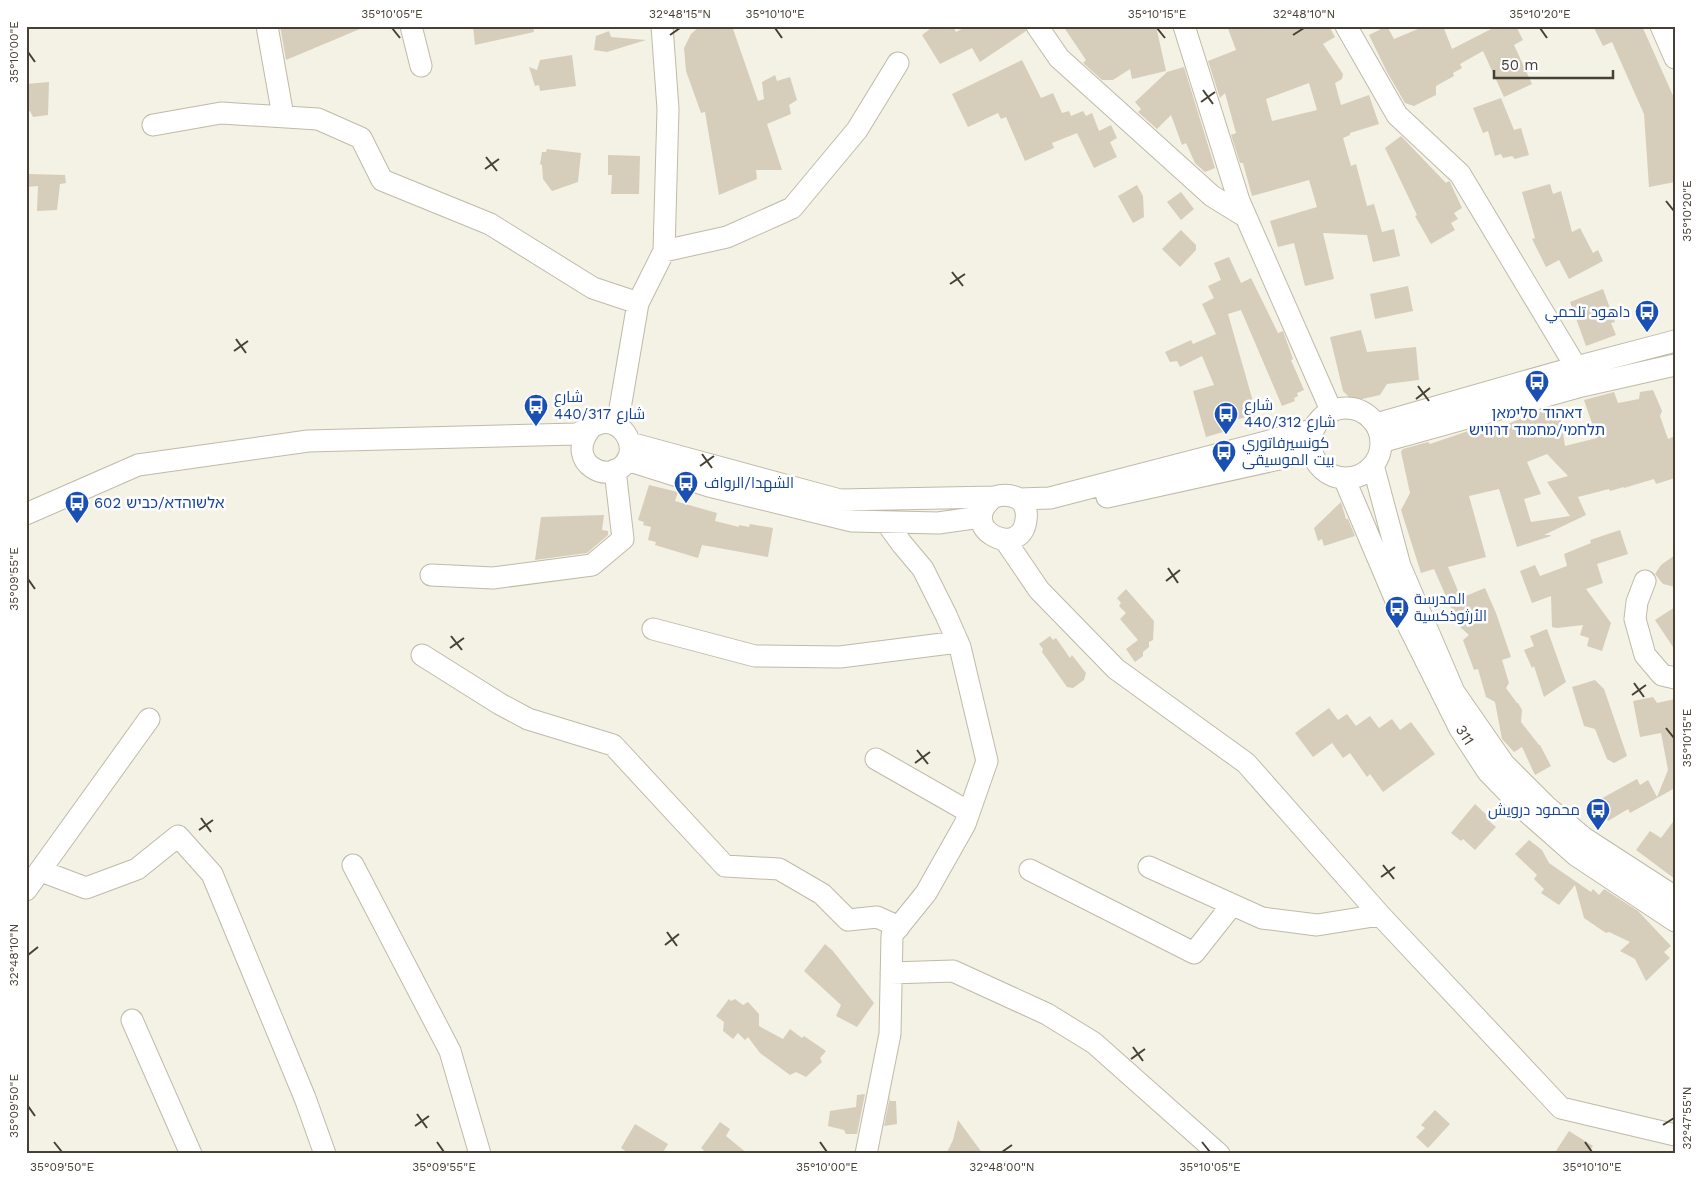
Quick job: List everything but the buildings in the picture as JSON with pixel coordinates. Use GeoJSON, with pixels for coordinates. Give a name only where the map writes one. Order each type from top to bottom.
{"type":"FeatureCollection","features":[{"type":"Feature","properties":{"kind":"street"},"geometry":{"type":"LineString","coordinates":[[267,26],[283,116]]}},
{"type":"Feature","properties":{"kind":"street"},"geometry":{"type":"LineString","coordinates":[[411,26],[421,66]]}},
{"type":"Feature","properties":{"kind":"street"},"geometry":{"type":"LineString","coordinates":[[618,426],[638,303],[664,251],[668,109],[662,26]]}},
{"type":"Feature","properties":{"kind":"street"},"geometry":{"type":"LineString","coordinates":[[1037,26],[1059,58],[1212,196],[1246,217]]}},
{"type":"Feature","properties":{"kind":"street"},"geometry":{"type":"LineString","coordinates":[[1184,26],[1236,192],[1331,410]]}},
{"type":"Feature","properties":{"kind":"street"},"geometry":{"type":"LineString","coordinates":[[1346,26],[1397,115],[1460,174],[1576,367]]}},
{"type":"Feature","properties":{"kind":"street"},"geometry":{"type":"LineString","coordinates":[[1661,26],[1675,58]]}},
{"type":"Feature","properties":{"kind":"street"},"geometry":{"type":"LineString","coordinates":[[664,251],[727,237],[792,208],[857,130],[898,63]]}},
{"type":"Feature","properties":{"kind":"street"},"geometry":{"type":"LineString","coordinates":[[152,125],[221,113],[318,119],[361,138],[382,180],[490,224],[593,288],[638,303]]}},
{"type":"Feature","properties":{"kind":"street"},"geometry":{"type":"LineString","coordinates":[[1379,433],[1576,367],[1675,341]]}},
{"type":"Feature","properties":{"kind":"street"},"geometry":{"type":"LineString","coordinates":[[1379,433],[1675,365]]}},
{"type":"Feature","properties":{"kind":"street"},"geometry":{"type":"LineString","coordinates":[[1344,407],[1356,409],[1367,414],[1379,433],[1379,454],[1367,471],[1356,477],[1336,477],[1325,472],[1316,464],[1311,452],[1312,430],[1320,418],[1331,410],[1344,407]]}},
{"type":"Feature","properties":{"kind":"street"},"geometry":{"type":"LineString","coordinates":[[26,514],[138,465],[308,441],[576,434],[601,423],[610,423],[618,426],[627,435],[624,458],[622,538],[592,565],[493,578],[431,575]]}},
{"type":"Feature","properties":{"kind":"street"},"geometry":{"type":"LineString","coordinates":[[590,429],[584,436],[581,449],[583,457],[594,469],[602,472],[624,458],[840,500],[994,497],[1004,494],[1019,499],[1050,498],[1312,430]]}},
{"type":"Feature","properties":{"kind":"street"},"geometry":{"type":"LineString","coordinates":[[26,523],[123,479],[132,477],[342,450],[581,449]]}},
{"type":"Feature","properties":{"kind":"street"},"geometry":{"type":"LineString","coordinates":[[1026,523],[1049,510],[1311,452]]}},
{"type":"Feature","properties":{"kind":"street"},"geometry":{"type":"LineString","coordinates":[[624,458],[709,486],[852,521],[938,523],[981,517]]}},
{"type":"Feature","properties":{"kind":"street","name":"311"},"geometry":{"type":"LineString","coordinates":[[1373,465],[1400,566],[1454,692],[1504,764],[1546,806],[1584,838],[1675,897]]}},
{"type":"Feature","properties":{"kind":"street","name":"311"},"geometry":{"type":"LineString","coordinates":[[1344,478],[1401,612],[1460,729],[1488,772],[1527,812],[1577,856],[1675,921]]}},
{"type":"Feature","properties":{"kind":"street"},"geometry":{"type":"LineString","coordinates":[[994,497],[983,508],[981,517],[986,531],[992,537],[1005,540],[1019,534],[1026,523],[1025,507],[1019,499]]}},
{"type":"Feature","properties":{"kind":"street"},"geometry":{"type":"LineString","coordinates":[[866,1154],[890,1034],[892,935],[926,893],[965,824],[987,761],[958,642],[923,569],[886,522]]}},
{"type":"Feature","properties":{"kind":"street"},"geometry":{"type":"LineString","coordinates":[[1005,540],[1039,590],[1116,669],[1246,763],[1380,915],[1561,1108],[1675,1135]]}},
{"type":"Feature","properties":{"kind":"street"},"geometry":{"type":"LineString","coordinates":[[1645,581],[1636,602],[1635,619],[1646,655],[1662,675],[1675,678]]}},
{"type":"Feature","properties":{"kind":"street"},"geometry":{"type":"LineString","coordinates":[[653,629],[755,656],[840,657],[958,642]]}},
{"type":"Feature","properties":{"kind":"street"},"geometry":{"type":"LineString","coordinates":[[422,655],[528,720],[613,745],[725,866],[779,869],[822,894],[848,920],[877,917],[899,927]]}},
{"type":"Feature","properties":{"kind":"street"},"geometry":{"type":"LineString","coordinates":[[26,890],[149,719]]}},
{"type":"Feature","properties":{"kind":"street"},"geometry":{"type":"LineString","coordinates":[[876,759],[969,812]]}},
{"type":"Feature","properties":{"kind":"street"},"geometry":{"type":"LineString","coordinates":[[41,871],[86,888],[137,869],[178,836],[212,874],[325,1154]]}},
{"type":"Feature","properties":{"kind":"street"},"geometry":{"type":"LineString","coordinates":[[353,865],[450,1051],[480,1154]]}},
{"type":"Feature","properties":{"kind":"street"},"geometry":{"type":"LineString","coordinates":[[1149,867],[1262,918],[1317,925],[1380,915]]}},
{"type":"Feature","properties":{"kind":"street"},"geometry":{"type":"LineString","coordinates":[[1030,870],[1194,953],[1232,905]]}},
{"type":"Feature","properties":{"kind":"street"},"geometry":{"type":"LineString","coordinates":[[891,973],[953,971],[1047,1014],[1094,1043],[1219,1154]]}},
{"type":"Feature","properties":{"kind":"street"},"geometry":{"type":"LineString","coordinates":[[132,1020],[191,1154]]}},
{"type":"Feature","properties":{"kind":"place","name":"داهود تلحمي"},"geometry":{"type":"Point","coordinates":[1647,333]}},
{"type":"Feature","properties":{"kind":"place","name":"דאהוד סלימאן תלחמי/מחמוד דרוויש"},"geometry":{"type":"Point","coordinates":[1537,403]}},
{"type":"Feature","properties":{"kind":"place","name":"شارع 440/شارع 317"},"geometry":{"type":"Point","coordinates":[536,427]}},
{"type":"Feature","properties":{"kind":"place","name":"شارع 440/شارع 312"},"geometry":{"type":"Point","coordinates":[1226,435]}},
{"type":"Feature","properties":{"kind":"place","name":"كونسيرفاتوري بيت الموسيقى"},"geometry":{"type":"Point","coordinates":[1224,473]}},
{"type":"Feature","properties":{"kind":"place","name":"الشهدا/الرواف"},"geometry":{"type":"Point","coordinates":[686,504]}},
{"type":"Feature","properties":{"kind":"place","name":"אלשוהדא/כביש 602"},"geometry":{"type":"Point","coordinates":[77,524]}},
{"type":"Feature","properties":{"kind":"place","name":"المدرسة الأرثوذكسية"},"geometry":{"type":"Point","coordinates":[1397,629]}},
{"type":"Feature","properties":{"kind":"place","name":"محمود درويش"},"geometry":{"type":"Point","coordinates":[1598,831]}}]}
